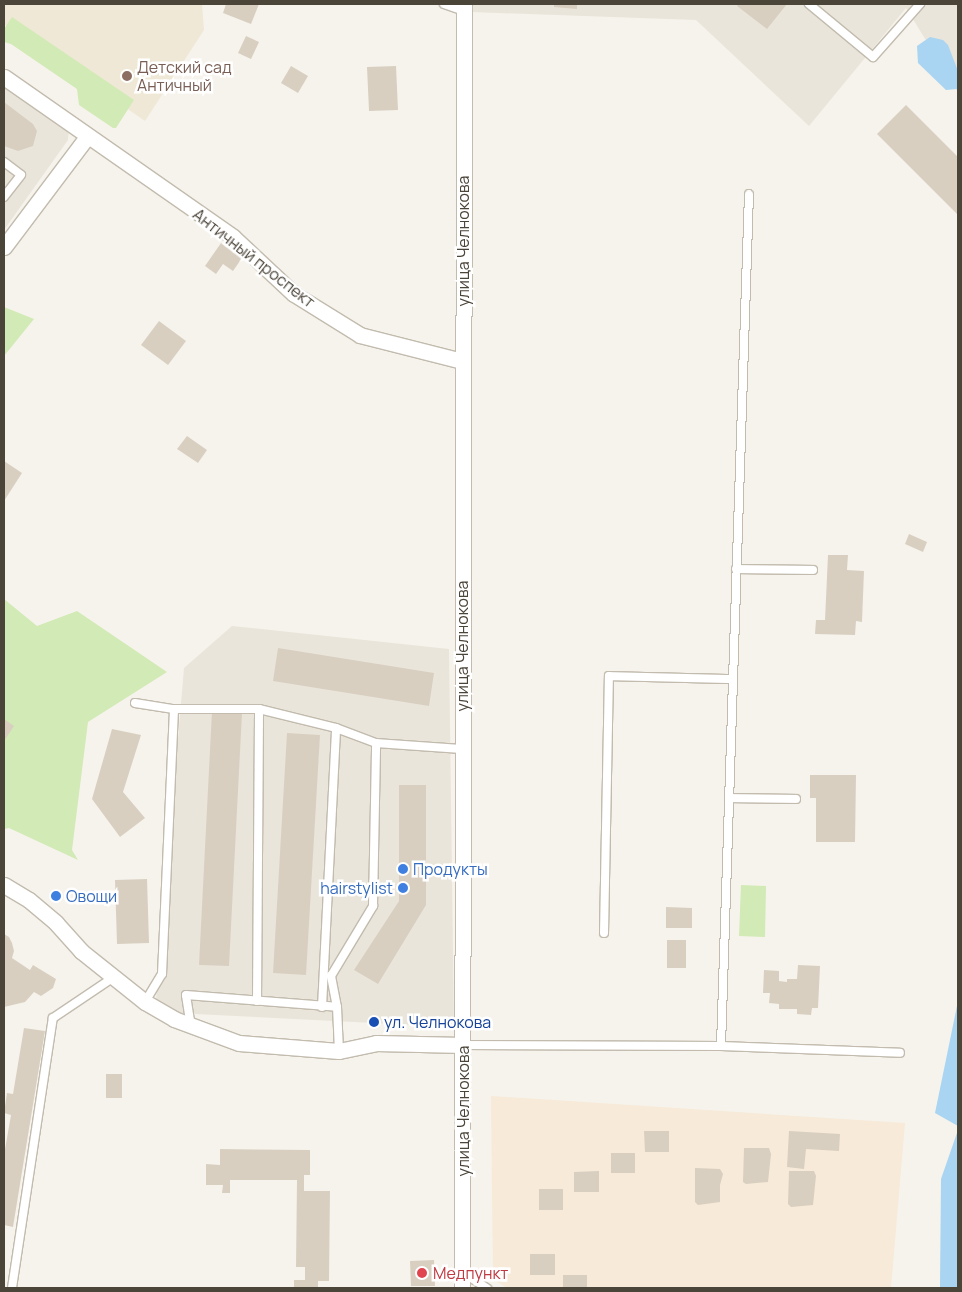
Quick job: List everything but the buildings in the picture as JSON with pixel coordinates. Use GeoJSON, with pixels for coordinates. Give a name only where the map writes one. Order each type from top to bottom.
{"type":"FeatureCollection","features":[{"type":"Feature","properties":{"kind":"street","name":"улица Челнокова"},"geometry":{"type":"LineString","coordinates":[[462,1288],[461,750],[464,7]]}},
{"type":"Feature","properties":{"kind":"street","name":"Античный проспект"},"geometry":{"type":"LineString","coordinates":[[4,77],[87,137],[233,237],[294,294],[360,335],[462,361]]}},
{"type":"Feature","properties":{"kind":"street"},"geometry":{"type":"LineString","coordinates":[[4,247],[87,137]]}},
{"type":"Feature","properties":{"kind":"street"},"geometry":{"type":"LineString","coordinates":[[4,885],[29,900],[56,923],[81,951],[145,1002],[191,1026],[239,1043],[338,1051],[376,1043],[463,1045]]}},
{"type":"Feature","properties":{"kind":"lane"},"geometry":{"type":"LineString","coordinates":[[444,4],[464,7]]}},
{"type":"Feature","properties":{"kind":"lane"},"geometry":{"type":"LineString","coordinates":[[809,4],[873,57],[920,4]]}},
{"type":"Feature","properties":{"kind":"lane"},"geometry":{"type":"LineString","coordinates":[[4,162],[21,175],[4,197]]}},
{"type":"Feature","properties":{"kind":"lane"},"geometry":{"type":"LineString","coordinates":[[721,1046],[748,194]]}},
{"type":"Feature","properties":{"kind":"lane"},"geometry":{"type":"LineString","coordinates":[[736,569],[812,570]]}},
{"type":"Feature","properties":{"kind":"lane"},"geometry":{"type":"LineString","coordinates":[[604,933],[609,676],[733,679]]}},
{"type":"Feature","properties":{"kind":"lane"},"geometry":{"type":"LineString","coordinates":[[135,703],[174,709],[259,709],[336,728],[376,743],[461,750]]}},
{"type":"Feature","properties":{"kind":"lane"},"geometry":{"type":"LineString","coordinates":[[145,1002],[162,974],[174,709]]}},
{"type":"Feature","properties":{"kind":"lane"},"geometry":{"type":"LineString","coordinates":[[257,1001],[259,709]]}},
{"type":"Feature","properties":{"kind":"lane"},"geometry":{"type":"LineString","coordinates":[[322,1007],[336,728]]}},
{"type":"Feature","properties":{"kind":"lane"},"geometry":{"type":"LineString","coordinates":[[338,1051],[337,1007],[331,976],[373,906],[376,743]]}},
{"type":"Feature","properties":{"kind":"lane"},"geometry":{"type":"LineString","coordinates":[[729,798],[796,799]]}},
{"type":"Feature","properties":{"kind":"lane"},"geometry":{"type":"LineString","coordinates":[[12,1288],[53,1018],[66,1007],[78,1003],[114,977]]}},
{"type":"Feature","properties":{"kind":"lane"},"geometry":{"type":"LineString","coordinates":[[191,1026],[186,995],[337,1007]]}},
{"type":"Feature","properties":{"kind":"lane"},"geometry":{"type":"LineString","coordinates":[[463,1045],[721,1046],[900,1053]]}},
{"type":"Feature","properties":{"kind":"lane"},"geometry":{"type":"LineString","coordinates":[[462,1272],[487,1288]]}},
{"type":"Feature","properties":{"kind":"shaded area","name":"Детский сад Античный"},"geometry":{"type":"Polygon","coordinates":[[[4,4],[202,4],[204,30],[145,121],[4,24],[4,4]]]}},
{"type":"Feature","properties":{"kind":"shaded area"},"geometry":{"type":"Polygon","coordinates":[[[472,4],[958,4],[958,92],[906,8],[809,126],[696,20],[471,12],[472,4]]]}},
{"type":"Feature","properties":{"kind":"shaded area"},"geometry":{"type":"Polygon","coordinates":[[[4,78],[69,126],[68,140],[4,230],[4,78]]]}},
{"type":"Feature","properties":{"kind":"shaded area"},"geometry":{"type":"Polygon","coordinates":[[[232,626],[449,649],[454,1027],[155,1012],[184,668],[232,626]]]}},
{"type":"Feature","properties":{"kind":"shaded area"},"geometry":{"type":"Polygon","coordinates":[[[491,1096],[905,1123],[891,1288],[507,1288],[493,1279],[491,1096]]]}},
{"type":"Feature","properties":{"kind":"green space"},"geometry":{"type":"Polygon","coordinates":[[[12,17],[134,100],[116,128],[113,128],[79,105],[77,89],[11,44],[4,42],[4,29],[12,17]]]}},
{"type":"Feature","properties":{"kind":"green space"},"geometry":{"type":"Polygon","coordinates":[[[4,307],[34,319],[4,356],[4,307]]]}},
{"type":"Feature","properties":{"kind":"green space"},"geometry":{"type":"Polygon","coordinates":[[[4,599],[37,626],[77,611],[167,672],[88,722],[72,850],[78,860],[9,828],[4,829],[4,599]]]}},
{"type":"Feature","properties":{"kind":"green space"},"geometry":{"type":"Polygon","coordinates":[[[741,885],[766,886],[765,937],[739,936],[741,885]]]}},
{"type":"Feature","properties":{"kind":"water"},"geometry":{"type":"Polygon","coordinates":[[[930,37],[943,40],[948,45],[958,71],[957,89],[946,90],[918,63],[917,46],[930,37]]]}},
{"type":"Feature","properties":{"kind":"water"},"geometry":{"type":"Polygon","coordinates":[[[958,1001],[958,1126],[935,1113],[958,1001]]]}},
{"type":"Feature","properties":{"kind":"water"},"geometry":{"type":"Polygon","coordinates":[[[958,1130],[958,1288],[940,1288],[941,1179],[958,1130]]]}},
{"type":"Feature","properties":{"kind":"place","name":"Детский сад Античный"},"geometry":{"type":"Point","coordinates":[127,76]}},
{"type":"Feature","properties":{"kind":"place","name":"Продукты"},"geometry":{"type":"Point","coordinates":[403,869]}},
{"type":"Feature","properties":{"kind":"place","name":"hairstylist"},"geometry":{"type":"Point","coordinates":[403,888]}},
{"type":"Feature","properties":{"kind":"place","name":"Овощи"},"geometry":{"type":"Point","coordinates":[56,896]}},
{"type":"Feature","properties":{"kind":"place","name":"ул. Челнокова"},"geometry":{"type":"Point","coordinates":[374,1022]}},
{"type":"Feature","properties":{"kind":"place","name":"Медпункт"},"geometry":{"type":"Point","coordinates":[422,1273]}}]}
